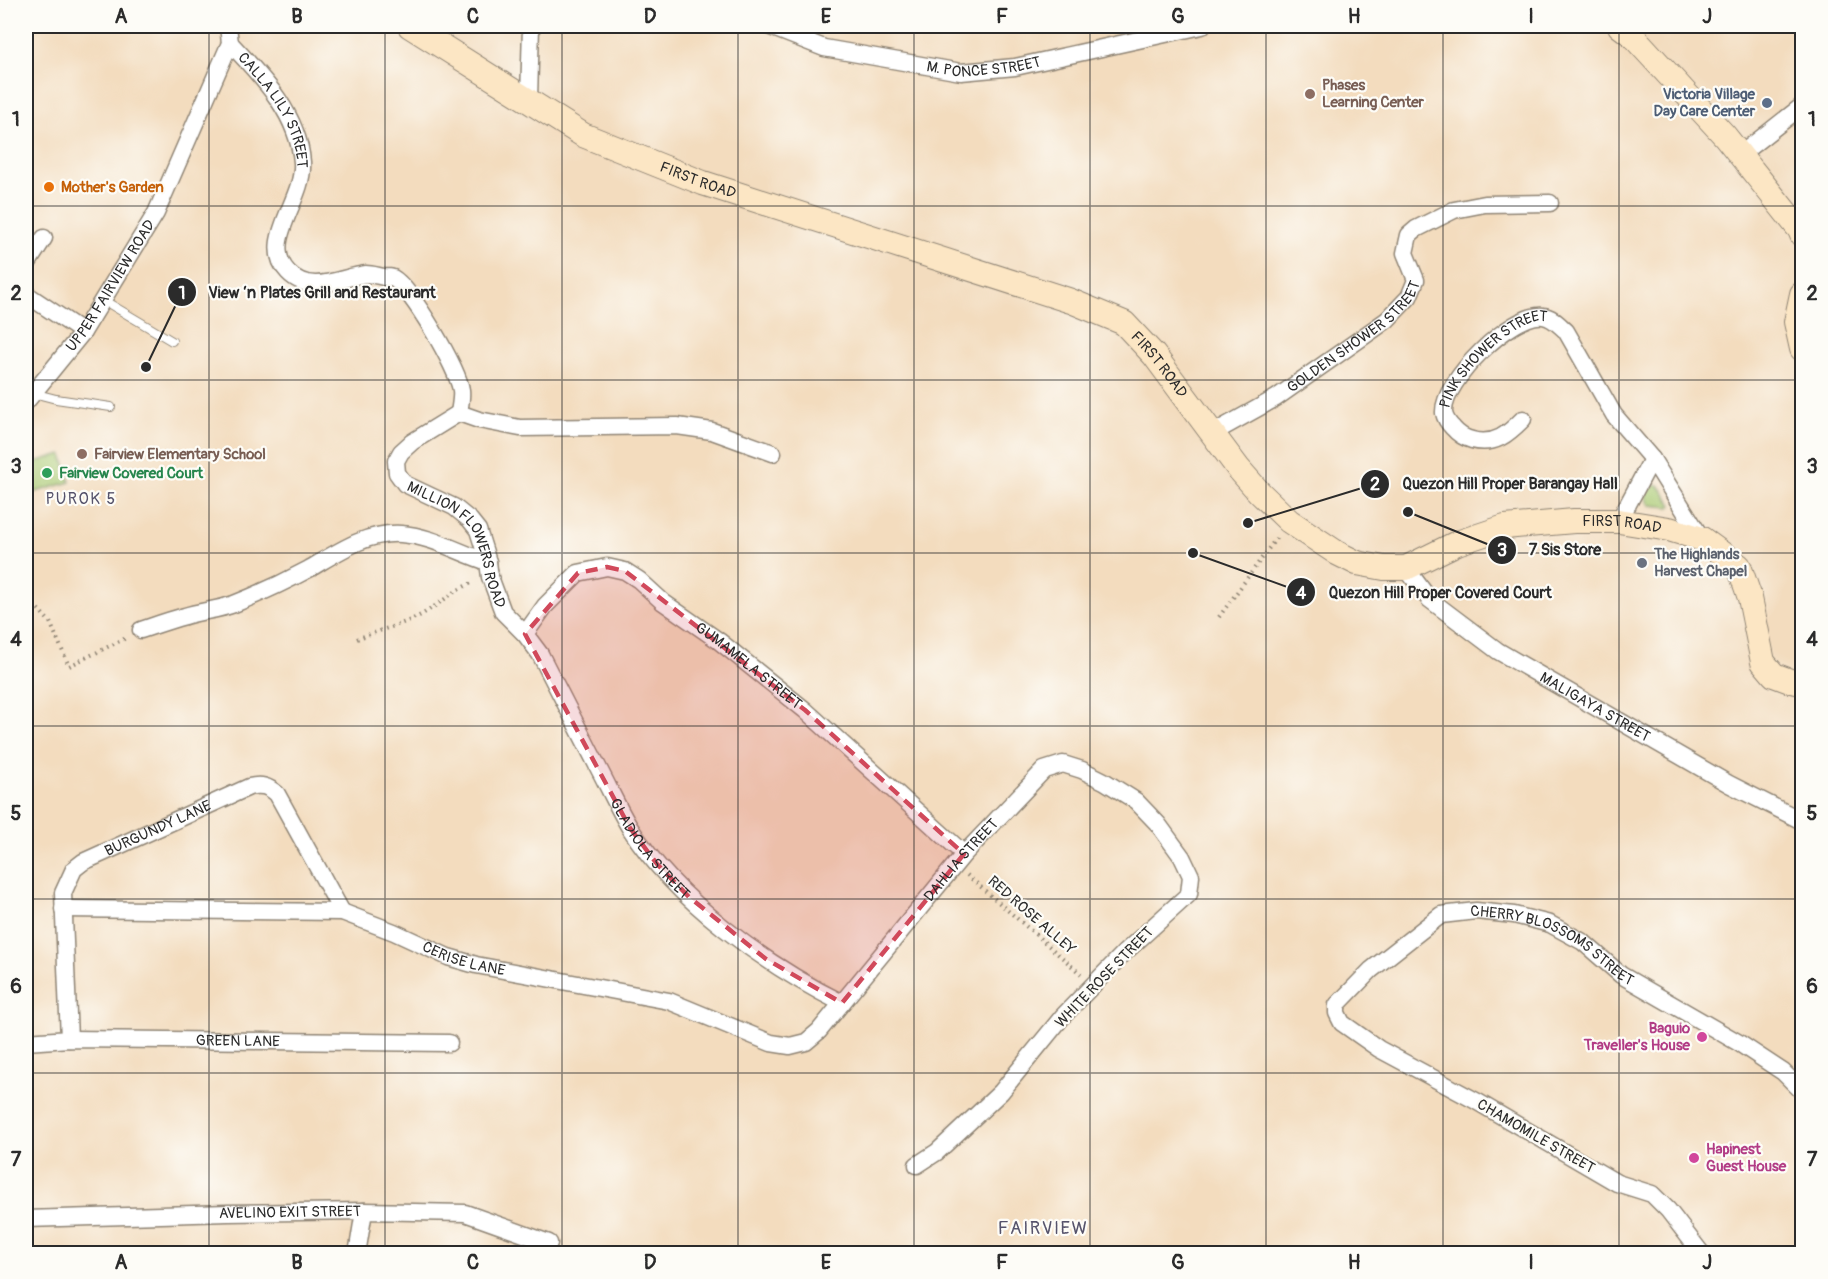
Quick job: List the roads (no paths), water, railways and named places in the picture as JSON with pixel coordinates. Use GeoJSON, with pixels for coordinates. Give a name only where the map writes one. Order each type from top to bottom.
{"type":"FeatureCollection","features":[{"type":"Feature","properties":{"kind":"street"},"geometry":{"type":"LineString","coordinates":[[228,26],[230,43]]}},
{"type":"Feature","properties":{"kind":"street","name":"FIRST ROAD"},"geometry":{"type":"LineString","coordinates":[[410,26],[584,135],[703,183],[1071,301],[1124,323],[1154,355],[1258,492],[1289,521],[1337,553],[1357,563],[1384,568],[1406,568],[1457,543],[1504,527],[1574,521],[1619,521],[1669,529],[1702,539],[1740,566],[1750,598],[1763,662],[1774,675],[1790,681],[1803,682]]}},
{"type":"Feature","properties":{"kind":"street"},"geometry":{"type":"LineString","coordinates":[[529,99],[531,26]]}},
{"type":"Feature","properties":{"kind":"street","name":"M. PONCE STREET"},"geometry":{"type":"LineString","coordinates":[[768,26],[824,48],[962,72],[1015,67],[1202,26]]}},
{"type":"Feature","properties":{"kind":"street"},"geometry":{"type":"LineString","coordinates":[[1620,26],[1632,34],[1740,154],[1803,235]]}},
{"type":"Feature","properties":{"kind":"street","name":"UPPER FAIRVIEW ROAD"},"geometry":{"type":"LineString","coordinates":[[29,397],[83,332],[156,213],[230,43]]}},
{"type":"Feature","properties":{"kind":"street","name":"CALLA LILY STREET"},"geometry":{"type":"LineString","coordinates":[[230,43],[271,88],[297,139],[302,162],[301,179],[280,232],[277,250],[281,264],[301,281],[324,285],[367,274],[393,278],[417,304],[453,366],[462,391],[459,413]]}},
{"type":"Feature","properties":{"kind":"street"},"geometry":{"type":"LineString","coordinates":[[1740,154],[1803,106]]}},
{"type":"Feature","properties":{"kind":"street","name":"GOLDEN SHOWER STREET"},"geometry":{"type":"LineString","coordinates":[[1213,433],[1276,398],[1387,320],[1409,297],[1416,280],[1405,253],[1409,236],[1416,229],[1454,210],[1485,204],[1550,203]]}},
{"type":"Feature","properties":{"kind":"street"},"geometry":{"type":"LineString","coordinates":[[26,266],[44,238]]}},
{"type":"Feature","properties":{"kind":"street"},"geometry":{"type":"LineString","coordinates":[[26,294],[83,332]]}},
{"type":"Feature","properties":{"kind":"street"},"geometry":{"type":"LineString","coordinates":[[1803,294],[1796,322],[1803,349]]}},
{"type":"Feature","properties":{"kind":"street","name":"PINK SHOWER STREET"},"geometry":{"type":"LineString","coordinates":[[1523,419],[1499,440],[1484,442],[1469,440],[1458,434],[1449,424],[1444,413],[1450,388],[1479,351],[1529,318],[1544,316],[1555,321],[1566,331],[1614,415],[1652,459],[1702,539]]}},
{"type":"Feature","properties":{"kind":"street"},"geometry":{"type":"LineString","coordinates":[[459,413],[479,420],[520,428],[676,426],[712,431],[773,453]]}},
{"type":"Feature","properties":{"kind":"street","name":"MILLION FLOWERS ROAD"},"geometry":{"type":"LineString","coordinates":[[459,413],[400,452],[396,461],[397,473],[405,484],[453,507],[470,520],[478,530],[503,612],[525,634]]}},
{"type":"Feature","properties":{"kind":"street"},"geometry":{"type":"LineString","coordinates":[[1619,521],[1652,459]]}},
{"type":"Feature","properties":{"kind":"street"},"geometry":{"type":"LineString","coordinates":[[141,630],[233,604],[371,536],[401,534],[431,539],[470,556],[489,569]]}},
{"type":"Feature","properties":{"kind":"street","name":"GUMAMELA STREET"},"geometry":{"type":"LineString","coordinates":[[525,634],[545,606],[578,573],[607,567],[625,571],[639,580],[663,602],[719,641],[805,710],[959,859]]}},
{"type":"Feature","properties":{"kind":"street","name":"MALIGAYA STREET"},"geometry":{"type":"LineString","coordinates":[[1406,568],[1429,599],[1498,651],[1729,784],[1803,821]]}},
{"type":"Feature","properties":{"kind":"street","name":"GLADIOLA STREET"},"geometry":{"type":"LineString","coordinates":[[525,634],[540,654],[630,828],[657,864],[689,897],[766,959],[809,986],[842,1003]]}},
{"type":"Feature","properties":{"kind":"street","name":"DAHLIA STREET"},"geometry":{"type":"LineString","coordinates":[[842,1003],[959,859],[1044,770],[1063,764],[1104,781]]}},
{"type":"Feature","properties":{"kind":"street","name":"WHITE ROSE STREET"},"geometry":{"type":"LineString","coordinates":[[916,1165],[937,1152],[1001,1092],[1063,1016],[1124,953],[1189,894],[1191,876],[1182,858],[1158,824],[1136,801],[1104,781]]}},
{"type":"Feature","properties":{"kind":"street","name":"BURGUNDY LANE"},"geometry":{"type":"LineString","coordinates":[[69,1039],[63,893],[74,869],[83,862],[257,785],[266,786],[277,794],[342,912]]}},
{"type":"Feature","properties":{"kind":"street","name":"CERISE LANE"},"geometry":{"type":"LineString","coordinates":[[63,909],[342,912],[394,932],[448,957],[476,965],[669,1001],[771,1043],[790,1046],[806,1042],[819,1031],[842,1003]]}},
{"type":"Feature","properties":{"kind":"street","name":"CHERRY BLOSSOMS STREET"},"geometry":{"type":"LineString","coordinates":[[1355,1034],[1342,1023],[1337,1013],[1337,1005],[1371,970],[1441,915],[1476,911],[1515,915],[1550,924],[1583,942],[1621,975],[1739,1043],[1783,1072],[1803,1091]]}},
{"type":"Feature","properties":{"kind":"street","name":"CHAMOMILE STREET"},"geometry":{"type":"LineString","coordinates":[[1355,1034],[1617,1183],[1652,1194],[1668,1210],[1702,1254]]}},
{"type":"Feature","properties":{"kind":"street","name":"GREEN LANE"},"geometry":{"type":"LineString","coordinates":[[26,1042],[69,1039],[449,1043]]}},
{"type":"Feature","properties":{"kind":"street"},"geometry":{"type":"LineString","coordinates":[[357,1254],[364,1211]]}},
{"type":"Feature","properties":{"kind":"street","name":"AVELINO EXIT STREET"},"geometry":{"type":"LineString","coordinates":[[26,1219],[364,1211],[465,1213],[546,1248]]}},
{"type":"Feature","properties":{"kind":"lane"},"geometry":{"type":"LineString","coordinates":[[103,300],[172,341]]}},
{"type":"Feature","properties":{"kind":"lane"},"geometry":{"type":"LineString","coordinates":[[29,397],[111,407]]}},
{"type":"Feature","properties":{"kind":"place","name":"Phases Learning Center"},"geometry":{"type":"Point","coordinates":[1310,94]}},
{"type":"Feature","properties":{"kind":"place","name":"Victoria Village Day Care Center"},"geometry":{"type":"Point","coordinates":[1767,103]}},
{"type":"Feature","properties":{"kind":"place","name":"Mother's Garden"},"geometry":{"type":"Point","coordinates":[49,187]}},
{"type":"Feature","properties":{"kind":"place","name":"View ‘n Plates Grill and Restaurant"},"geometry":{"type":"Point","coordinates":[146,367]}},
{"type":"Feature","properties":{"kind":"place","name":"Fairview Elementary School"},"geometry":{"type":"Point","coordinates":[82,454]}},
{"type":"Feature","properties":{"kind":"place","name":"Fairview Covered Court"},"geometry":{"type":"Point","coordinates":[47,473]}},
{"type":"Feature","properties":{"kind":"place","name":"7 Sis Store"},"geometry":{"type":"Point","coordinates":[1408,512]}},
{"type":"Feature","properties":{"kind":"place","name":"Quezon Hill Proper Barangay Hall"},"geometry":{"type":"Point","coordinates":[1248,523]}},
{"type":"Feature","properties":{"kind":"place","name":"Quezon Hill Proper Covered Court"},"geometry":{"type":"Point","coordinates":[1193,553]}},
{"type":"Feature","properties":{"kind":"place","name":"The Highlands Harvest Chapel"},"geometry":{"type":"Point","coordinates":[1642,563]}},
{"type":"Feature","properties":{"kind":"place","name":"Baguio Traveller's House"},"geometry":{"type":"Point","coordinates":[1702,1037]}},
{"type":"Feature","properties":{"kind":"place","name":"Hapinest Guest House"},"geometry":{"type":"Point","coordinates":[1694,1158]}},
{"type":"Feature","properties":{"kind":"district","name":"PUROK 5"},"geometry":{"type":"Point","coordinates":[81,498]}},
{"type":"Feature","properties":{"kind":"district","name":"FAIRVIEW"},"geometry":{"type":"Point","coordinates":[1043,1228]}}]}
